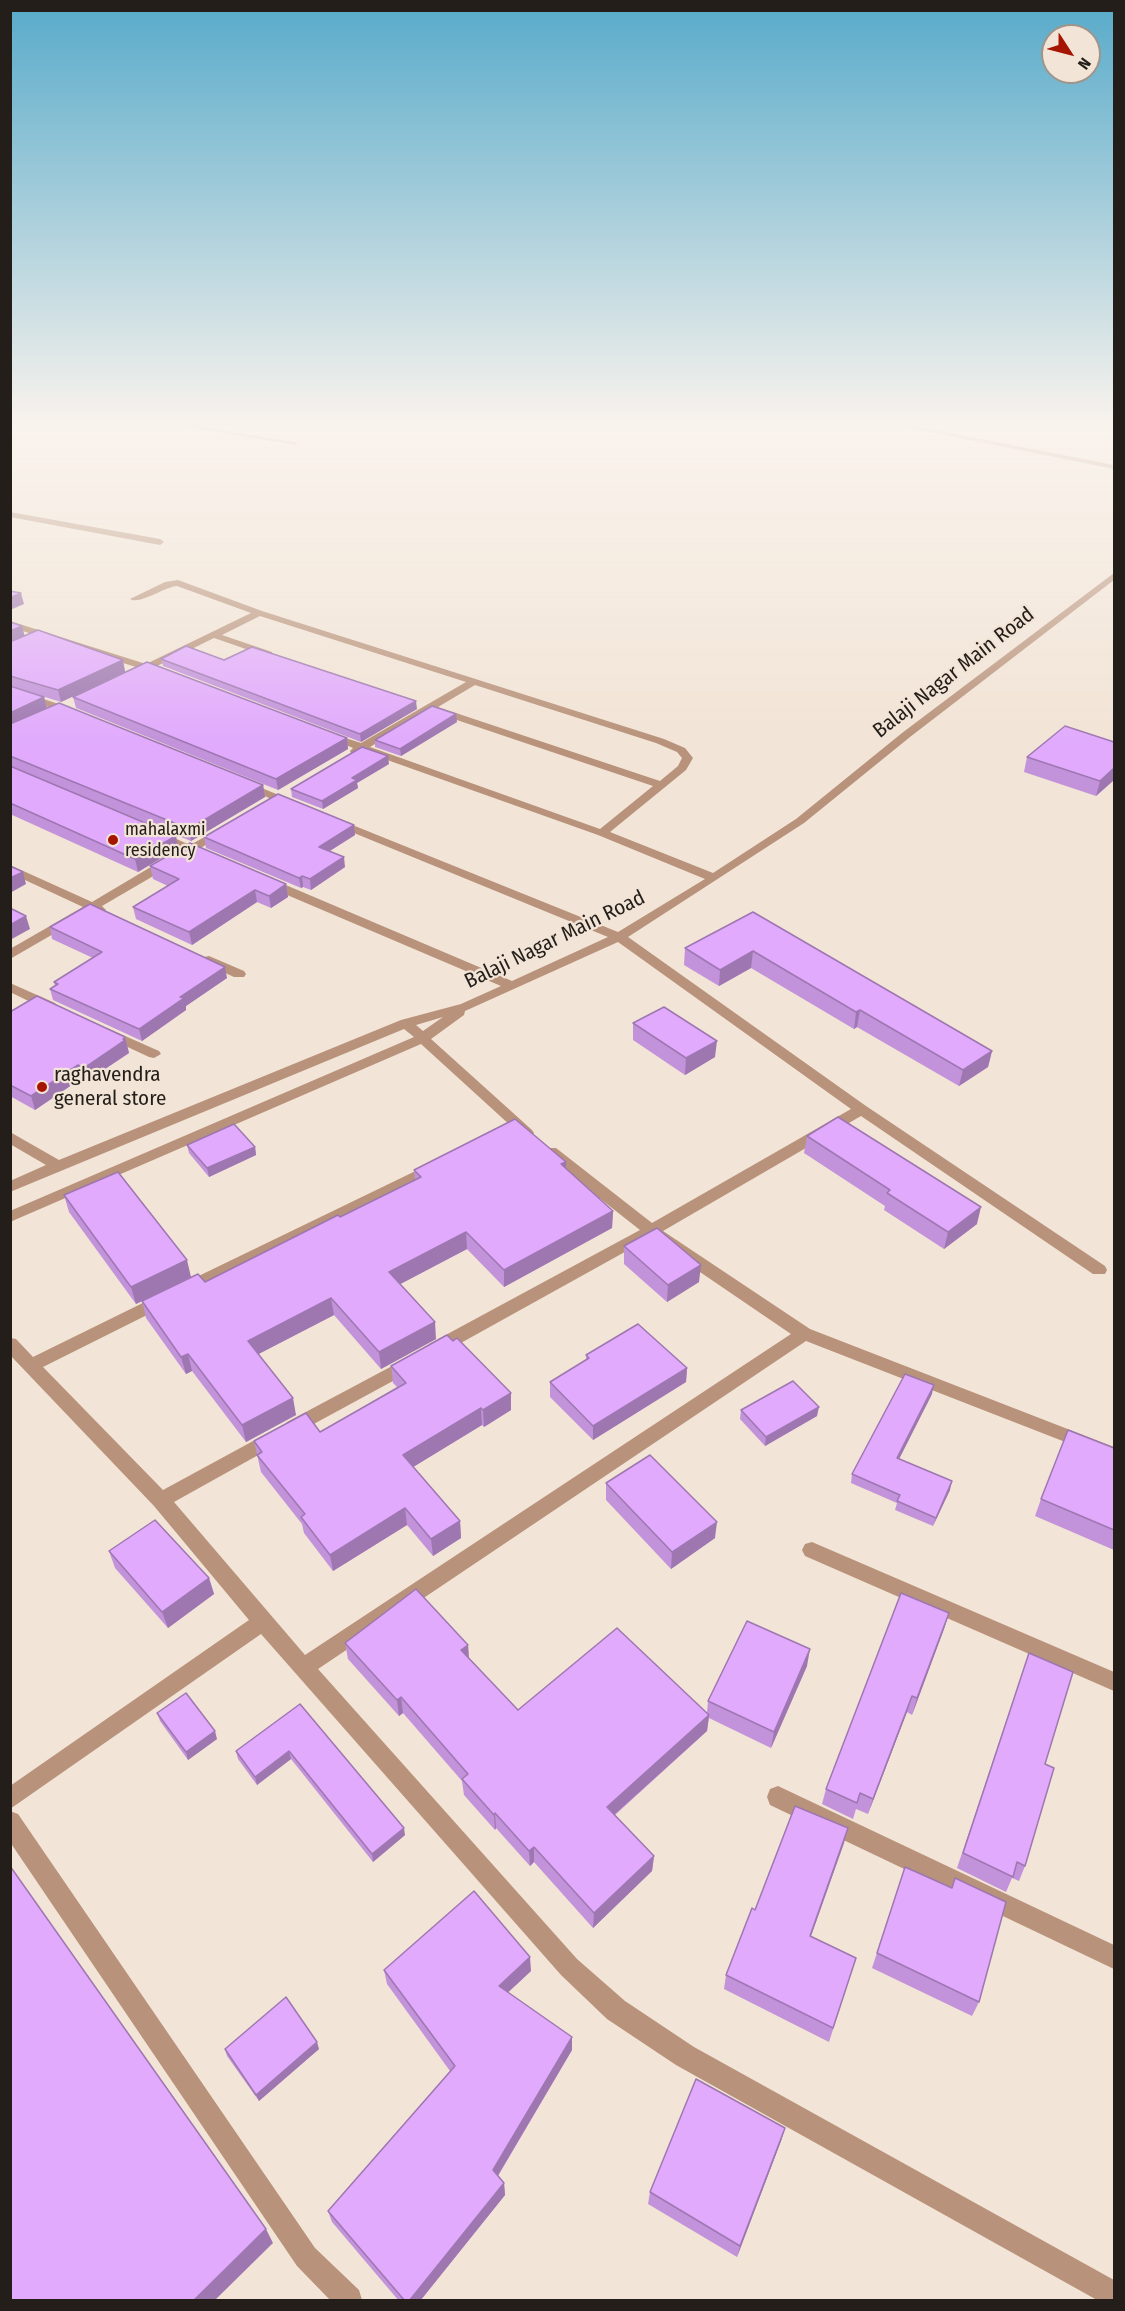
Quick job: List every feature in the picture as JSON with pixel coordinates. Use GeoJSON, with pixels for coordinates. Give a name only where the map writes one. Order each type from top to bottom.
{"type":"FeatureCollection","features":[{"type":"Feature","properties":{"kind":"street"},"geometry":{"type":"LineString","coordinates":[[90,529],[160,542]]}},
{"type":"Feature","properties":{"kind":"street","name":"Balaji Nagar Main Road"},"geometry":{"type":"LineString","coordinates":[[10,1187],[406,1023],[466,1007],[619,937],[800,821],[906,735],[1114,576]]}},
{"type":"Feature","properties":{"kind":"street"},"geometry":{"type":"LineString","coordinates":[[135,599],[168,584],[178,583],[259,613],[660,741],[681,750],[688,758],[682,768],[602,833]]}},
{"type":"Feature","properties":{"kind":"street"},"geometry":{"type":"LineString","coordinates":[[126,677],[259,613]]}},
{"type":"Feature","properties":{"kind":"street"},"geometry":{"type":"LineString","coordinates":[[10,624],[148,666],[170,675]]}},
{"type":"Feature","properties":{"kind":"street"},"geometry":{"type":"LineString","coordinates":[[27,642],[44,634]]}},
{"type":"Feature","properties":{"kind":"street"},"geometry":{"type":"LineString","coordinates":[[214,635],[282,658]]}},
{"type":"Feature","properties":{"kind":"street"},"geometry":{"type":"LineString","coordinates":[[342,759],[423,706],[474,682]]}},
{"type":"Feature","properties":{"kind":"street"},"geometry":{"type":"LineString","coordinates":[[10,691],[56,710],[83,717]]}},
{"type":"Feature","properties":{"kind":"street"},"geometry":{"type":"LineString","coordinates":[[56,710],[72,702]]}},
{"type":"Feature","properties":{"kind":"street"},"geometry":{"type":"LineString","coordinates":[[423,706],[662,785]]}},
{"type":"Feature","properties":{"kind":"street"},"geometry":{"type":"LineString","coordinates":[[316,730],[602,833],[714,878]]}},
{"type":"Feature","properties":{"kind":"street"},"geometry":{"type":"LineString","coordinates":[[234,780],[299,807]]}},
{"type":"Feature","properties":{"kind":"street"},"geometry":{"type":"LineString","coordinates":[[321,816],[619,937],[861,1109],[1099,1270]]}},
{"type":"Feature","properties":{"kind":"street"},"geometry":{"type":"LineString","coordinates":[[10,955],[229,826]]}},
{"type":"Feature","properties":{"kind":"street"},"geometry":{"type":"LineString","coordinates":[[148,831],[212,858]]}},
{"type":"Feature","properties":{"kind":"street"},"geometry":{"type":"LineString","coordinates":[[10,868],[114,916]]}},
{"type":"Feature","properties":{"kind":"street"},"geometry":{"type":"LineString","coordinates":[[255,876],[513,986]]}},
{"type":"Feature","properties":{"kind":"street"},"geometry":{"type":"LineString","coordinates":[[197,954],[239,974]]}},
{"type":"Feature","properties":{"kind":"street"},"geometry":{"type":"LineString","coordinates":[[10,987],[62,1011]]}},
{"type":"Feature","properties":{"kind":"street"},"geometry":{"type":"LineString","coordinates":[[10,1217],[422,1039],[466,1007]]}},
{"type":"Feature","properties":{"kind":"street"},"geometry":{"type":"LineString","coordinates":[[406,1023],[512,1128],[651,1231],[804,1334],[1114,1454]]}},
{"type":"Feature","properties":{"kind":"street"},"geometry":{"type":"LineString","coordinates":[[92,1025],[154,1053]]}},
{"type":"Feature","properties":{"kind":"street"},"geometry":{"type":"LineString","coordinates":[[161,1500],[651,1231],[861,1109]]}},
{"type":"Feature","properties":{"kind":"street"},"geometry":{"type":"LineString","coordinates":[[10,1137],[58,1166]]}},
{"type":"Feature","properties":{"kind":"street"},"geometry":{"type":"LineString","coordinates":[[30,1366],[443,1162]]}},
{"type":"Feature","properties":{"kind":"street"},"geometry":{"type":"LineString","coordinates":[[303,1668],[804,1334]]}},
{"type":"Feature","properties":{"kind":"street"},"geometry":{"type":"LineString","coordinates":[[10,1344],[161,1500],[303,1668],[569,1967],[616,2010],[686,2056],[1114,2295]]}},
{"type":"Feature","properties":{"kind":"street"},"geometry":{"type":"LineString","coordinates":[[812,1550],[1114,1682]]}},
{"type":"Feature","properties":{"kind":"street"},"geometry":{"type":"LineString","coordinates":[[10,1799],[263,1622]]}},
{"type":"Feature","properties":{"kind":"street"},"geometry":{"type":"LineString","coordinates":[[778,1797],[1114,1958]]}},
{"type":"Feature","properties":{"kind":"street"},"geometry":{"type":"LineString","coordinates":[[10,1821],[306,2257],[349,2301]]}},
{"type":"Feature","properties":{"kind":"building"},"geometry":{"type":"Polygon","coordinates":[[[10,591],[21,593],[10,598],[10,591]]]}},
{"type":"Feature","properties":{"kind":"building"},"geometry":{"type":"Polygon","coordinates":[[[10,622],[22,626],[10,631],[10,622]]]}},
{"type":"Feature","properties":{"kind":"building"},"geometry":{"type":"Polygon","coordinates":[[[38,630],[123,660],[58,690],[10,676],[10,642],[38,630]]]}},
{"type":"Feature","properties":{"kind":"building"},"geometry":{"type":"Polygon","coordinates":[[[186,646],[224,660],[252,647],[416,701],[360,734],[161,659],[186,646]]]}},
{"type":"Feature","properties":{"kind":"building"},"geometry":{"type":"Polygon","coordinates":[[[147,662],[347,738],[276,779],[73,697],[147,662]]]}},
{"type":"Feature","properties":{"kind":"building"},"geometry":{"type":"Polygon","coordinates":[[[10,686],[44,697],[10,713],[10,686]]]}},
{"type":"Feature","properties":{"kind":"building"},"geometry":{"type":"Polygon","coordinates":[[[59,703],[263,785],[189,829],[10,756],[10,724],[59,703]]]}},
{"type":"Feature","properties":{"kind":"building"},"geometry":{"type":"Polygon","coordinates":[[[432,706],[456,714],[400,749],[375,740],[432,706]]]}},
{"type":"Feature","properties":{"kind":"building"},"geometry":{"type":"Polygon","coordinates":[[[1065,726],[1114,742],[1114,768],[1100,781],[1027,757],[1065,726]]]}},
{"type":"Feature","properties":{"kind":"building"},"geometry":{"type":"Polygon","coordinates":[[[362,747],[388,756],[352,778],[357,780],[322,801],[291,789],[362,747]]]}},
{"type":"Feature","properties":{"kind":"building"},"geometry":{"type":"Polygon","coordinates":[[[10,766],[176,836],[135,859],[10,803],[10,766]]]}},
{"type":"Feature","properties":{"kind":"building"},"geometry":{"type":"Polygon","coordinates":[[[278,794],[354,825],[319,847],[344,857],[310,879],[302,876],[299,878],[204,837],[278,794]]]}},
{"type":"Feature","properties":{"kind":"building"},"geometry":{"type":"Polygon","coordinates":[[[190,843],[286,884],[269,896],[255,890],[189,932],[133,907],[179,879],[150,866],[190,843]]]}},
{"type":"Feature","properties":{"kind":"building"},"geometry":{"type":"Polygon","coordinates":[[[10,866],[23,872],[10,878],[10,866]]]}},
{"type":"Feature","properties":{"kind":"building"},"geometry":{"type":"Polygon","coordinates":[[[90,904],[225,967],[180,997],[184,998],[139,1029],[50,989],[58,984],[54,982],[102,952],[50,927],[90,904]]]}},
{"type":"Feature","properties":{"kind":"building"},"geometry":{"type":"Polygon","coordinates":[[[10,908],[26,916],[10,925],[10,908]]]}},
{"type":"Feature","properties":{"kind":"building"},"geometry":{"type":"Polygon","coordinates":[[[753,912],[992,1051],[963,1070],[860,1010],[856,1012],[753,951],[720,970],[685,948],[753,912]]]}},
{"type":"Feature","properties":{"kind":"building"},"geometry":{"type":"Polygon","coordinates":[[[37,996],[125,1037],[123,1039],[125,1040],[84,1068],[78,1065],[31,1096],[10,1085],[10,1012],[37,996]]]}},
{"type":"Feature","properties":{"kind":"building"},"geometry":{"type":"Polygon","coordinates":[[[664,1007],[717,1041],[686,1058],[633,1023],[664,1007]]]}},
{"type":"Feature","properties":{"kind":"building"},"geometry":{"type":"Polygon","coordinates":[[[838,1117],[981,1207],[948,1232],[887,1193],[890,1190],[807,1136],[838,1117]]]}},
{"type":"Feature","properties":{"kind":"building"},"geometry":{"type":"Polygon","coordinates":[[[515,1119],[566,1162],[561,1164],[613,1211],[504,1270],[466,1232],[389,1272],[435,1322],[379,1352],[331,1298],[248,1341],[293,1398],[242,1425],[188,1354],[181,1357],[142,1301],[198,1274],[205,1282],[338,1215],[340,1217],[421,1177],[414,1170],[515,1119]]]}},
{"type":"Feature","properties":{"kind":"building"},"geometry":{"type":"Polygon","coordinates":[[[234,1124],[255,1147],[207,1168],[187,1145],[234,1124]]]}},
{"type":"Feature","properties":{"kind":"building"},"geometry":{"type":"Polygon","coordinates":[[[118,1172],[187,1260],[131,1287],[64,1195],[118,1172]]]}},
{"type":"Feature","properties":{"kind":"building"},"geometry":{"type":"Polygon","coordinates":[[[657,1228],[701,1265],[668,1285],[624,1246],[657,1228]]]}},
{"type":"Feature","properties":{"kind":"building"},"geometry":{"type":"Polygon","coordinates":[[[638,1324],[687,1368],[593,1426],[550,1382],[589,1358],[586,1355],[638,1324]]]}},
{"type":"Feature","properties":{"kind":"building"},"geometry":{"type":"Polygon","coordinates":[[[447,1335],[453,1341],[457,1338],[511,1393],[483,1410],[481,1408],[403,1455],[460,1521],[431,1539],[405,1508],[330,1555],[301,1517],[305,1514],[257,1455],[262,1452],[254,1441],[306,1413],[320,1432],[406,1383],[391,1366],[447,1335]]]}},
{"type":"Feature","properties":{"kind":"building"},"geometry":{"type":"Polygon","coordinates":[[[905,1374],[934,1385],[897,1458],[952,1481],[936,1518],[897,1501],[900,1495],[852,1474],[905,1374]]]}},
{"type":"Feature","properties":{"kind":"building"},"geometry":{"type":"Polygon","coordinates":[[[793,1381],[819,1407],[766,1437],[741,1410],[793,1381]]]}},
{"type":"Feature","properties":{"kind":"building"},"geometry":{"type":"Polygon","coordinates":[[[1068,1430],[1114,1448],[1114,1530],[1041,1499],[1068,1430]]]}},
{"type":"Feature","properties":{"kind":"building"},"geometry":{"type":"Polygon","coordinates":[[[650,1455],[717,1522],[672,1552],[606,1483],[650,1455]]]}},
{"type":"Feature","properties":{"kind":"building"},"geometry":{"type":"Polygon","coordinates":[[[155,1520],[209,1578],[162,1612],[109,1551],[155,1520]]]}},
{"type":"Feature","properties":{"kind":"building"},"geometry":{"type":"Polygon","coordinates":[[[416,1589],[468,1645],[461,1650],[518,1710],[617,1628],[709,1715],[607,1807],[654,1856],[594,1913],[534,1847],[529,1851],[495,1813],[494,1815],[462,1779],[468,1774],[401,1697],[397,1700],[345,1643],[416,1589]]]}},
{"type":"Feature","properties":{"kind":"building"},"geometry":{"type":"Polygon","coordinates":[[[901,1593],[949,1613],[917,1698],[912,1696],[873,1799],[860,1793],[857,1803],[826,1789],[901,1593]]]}},
{"type":"Feature","properties":{"kind":"building"},"geometry":{"type":"Polygon","coordinates":[[[747,1621],[810,1649],[774,1732],[708,1701],[747,1621]]]}},
{"type":"Feature","properties":{"kind":"building"},"geometry":{"type":"Polygon","coordinates":[[[1029,1653],[1073,1672],[1045,1764],[1054,1768],[1025,1866],[1017,1862],[1013,1877],[963,1853],[1029,1653]]]}},
{"type":"Feature","properties":{"kind":"building"},"geometry":{"type":"Polygon","coordinates":[[[186,1693],[215,1731],[186,1752],[157,1713],[186,1693]]]}},
{"type":"Feature","properties":{"kind":"building"},"geometry":{"type":"Polygon","coordinates":[[[300,1704],[404,1828],[372,1854],[289,1751],[255,1777],[236,1751],[300,1704]]]}},
{"type":"Feature","properties":{"kind":"building"},"geometry":{"type":"Polygon","coordinates":[[[795,1806],[848,1828],[810,1936],[856,1958],[833,2028],[726,1975],[752,1908],[755,1910],[795,1806]]]}},
{"type":"Feature","properties":{"kind":"building"},"geometry":{"type":"Polygon","coordinates":[[[10,1866],[266,2229],[193,2301],[10,2301],[10,1866]]]}},
{"type":"Feature","properties":{"kind":"building"},"geometry":{"type":"Polygon","coordinates":[[[905,1867],[952,1888],[955,1878],[1006,1902],[979,2002],[877,1953],[905,1867]]]}},
{"type":"Feature","properties":{"kind":"building"},"geometry":{"type":"Polygon","coordinates":[[[474,1891],[530,1957],[499,1986],[572,2037],[493,2170],[504,2183],[409,2301],[405,2301],[328,2211],[455,2066],[384,1970],[474,1891]]]}},
{"type":"Feature","properties":{"kind":"building"},"geometry":{"type":"Polygon","coordinates":[[[286,1997],[317,2042],[256,2095],[225,2049],[286,1997]]]}},
{"type":"Feature","properties":{"kind":"building"},"geometry":{"type":"Polygon","coordinates":[[[696,2079],[785,2128],[740,2246],[650,2192],[696,2079]]]}},
{"type":"Feature","properties":{"kind":"place","name":"mahalaxmi residency"},"geometry":{"type":"Point","coordinates":[113,840]}},
{"type":"Feature","properties":{"kind":"place","name":"raghavendra general store"},"geometry":{"type":"Point","coordinates":[42,1087]}}]}
